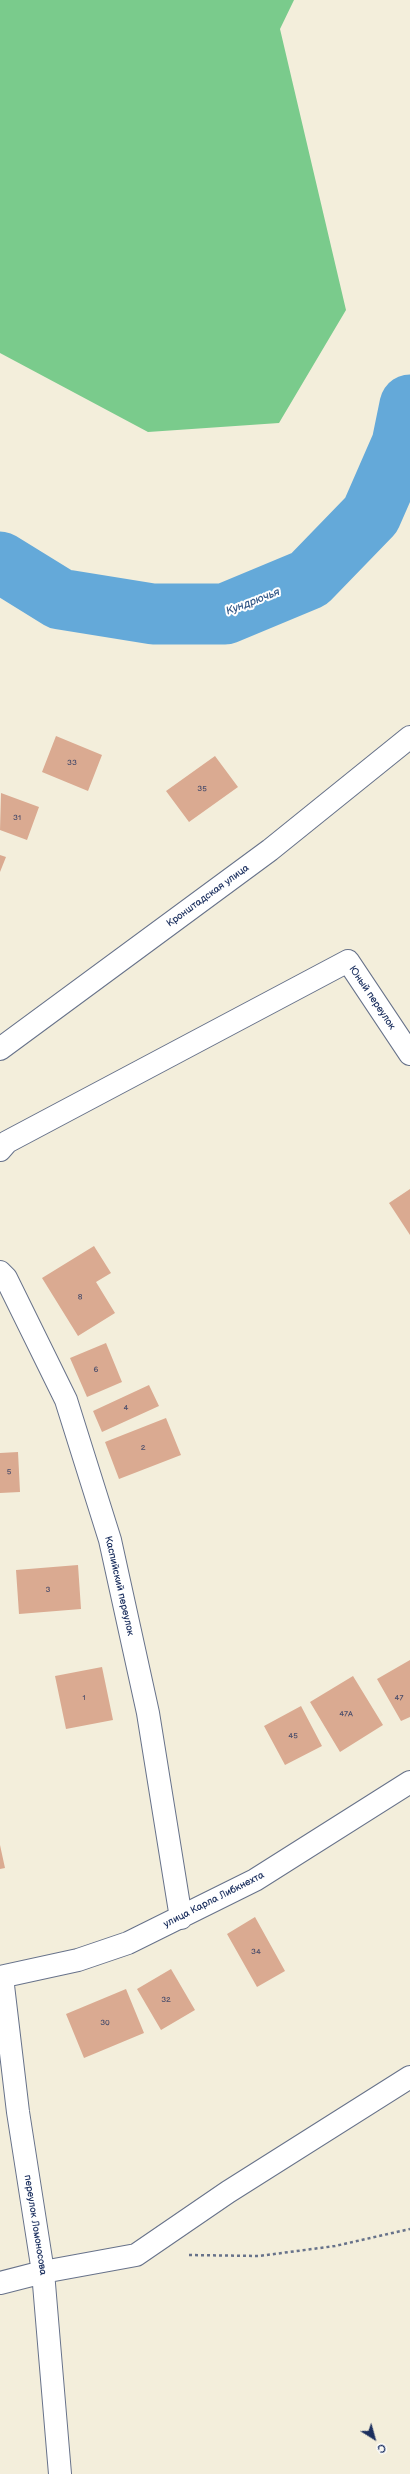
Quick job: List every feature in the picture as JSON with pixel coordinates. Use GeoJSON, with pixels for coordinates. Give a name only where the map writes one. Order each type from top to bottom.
{"type":"FeatureCollection","features":[{"type":"Feature","properties":{"kind":"street","name":"Кронштадская улица"},"geometry":{"type":"LineString","coordinates":[[0,1049],[270,850],[410,737]]}},
{"type":"Feature","properties":{"kind":"street","name":"Юный переулок"},"geometry":{"type":"LineString","coordinates":[[0,1150],[7,1142],[348,961],[410,1054]]}},
{"type":"Feature","properties":{"kind":"street","name":"Каспийский переулок"},"geometry":{"type":"LineString","coordinates":[[0,1272],[6,1278],[66,1400],[110,1540],[148,1713],[181,1918]]}},
{"type":"Feature","properties":{"kind":"street","name":"улица Карла Либкнехта"},"geometry":{"type":"LineString","coordinates":[[1,1977],[78,1960],[128,1943],[181,1918],[255,1880],[410,1782]]}},
{"type":"Feature","properties":{"kind":"street","name":"переулок Ломоносова"},"geometry":{"type":"LineString","coordinates":[[1,1977],[18,2112],[43,2272],[60,2474]]}},
{"type":"Feature","properties":{"kind":"street"},"geometry":{"type":"LineString","coordinates":[[0,2283],[43,2272],[136,2255],[228,2192],[410,2077]]}},
{"type":"Feature","properties":{"kind":"path"},"geometry":{"type":"LineString","coordinates":[[182,2255],[259,2256],[335,2246],[410,2229]]}},
{"type":"Feature","properties":{"kind":"green space"},"geometry":{"type":"Polygon","coordinates":[[[0,0],[294,0],[280,29],[346,310],[279,423],[148,432],[0,353],[0,0]]]}},
{"type":"Feature","properties":{"kind":"building"},"geometry":{"type":"Polygon","coordinates":[[[56,736],[102,755],[88,791],[42,772],[56,736]]]}},
{"type":"Feature","properties":{"kind":"building"},"geometry":{"type":"Polygon","coordinates":[[[215,756],[238,787],[189,822],[166,791],[215,756]]]}},
{"type":"Feature","properties":{"kind":"building"},"geometry":{"type":"Polygon","coordinates":[[[1,793],[39,807],[27,840],[0,830],[1,793]]]}},
{"type":"Feature","properties":{"kind":"building"},"geometry":{"type":"Polygon","coordinates":[[[0,855],[6,857],[0,872],[0,855]]]}},
{"type":"Feature","properties":{"kind":"building"},"geometry":{"type":"Polygon","coordinates":[[[410,1189],[410,1235],[389,1203],[410,1189]]]}},
{"type":"Feature","properties":{"kind":"building"},"geometry":{"type":"Polygon","coordinates":[[[94,1246],[111,1273],[96,1282],[115,1313],[78,1336],[42,1278],[94,1246]]]}},
{"type":"Feature","properties":{"kind":"building"},"geometry":{"type":"Polygon","coordinates":[[[106,1343],[122,1382],[87,1397],[70,1358],[106,1343]]]}},
{"type":"Feature","properties":{"kind":"building"},"geometry":{"type":"Polygon","coordinates":[[[149,1385],[159,1406],[102,1432],[93,1411],[149,1385]]]}},
{"type":"Feature","properties":{"kind":"building"},"geometry":{"type":"Polygon","coordinates":[[[166,1418],[181,1455],[119,1479],[105,1442],[166,1418]]]}},
{"type":"Feature","properties":{"kind":"building"},"geometry":{"type":"Polygon","coordinates":[[[18,1452],[20,1492],[0,1493],[0,1453],[18,1452]]]}},
{"type":"Feature","properties":{"kind":"building"},"geometry":{"type":"Polygon","coordinates":[[[78,1565],[81,1609],[19,1614],[16,1570],[78,1565]]]}},
{"type":"Feature","properties":{"kind":"building"},"geometry":{"type":"Polygon","coordinates":[[[410,1660],[410,1717],[401,1721],[377,1679],[410,1660]]]}},
{"type":"Feature","properties":{"kind":"building"},"geometry":{"type":"Polygon","coordinates":[[[102,1667],[113,1720],[66,1729],[55,1676],[102,1667]]]}},
{"type":"Feature","properties":{"kind":"building"},"geometry":{"type":"Polygon","coordinates":[[[353,1676],[383,1725],[340,1752],[310,1702],[353,1676]]]}},
{"type":"Feature","properties":{"kind":"building"},"geometry":{"type":"Polygon","coordinates":[[[301,1706],[322,1746],[285,1765],[264,1726],[301,1706]]]}},
{"type":"Feature","properties":{"kind":"building"},"geometry":{"type":"Polygon","coordinates":[[[0,1845],[5,1868],[0,1869],[0,1845]]]}},
{"type":"Feature","properties":{"kind":"building"},"geometry":{"type":"Polygon","coordinates":[[[255,1917],[285,1971],[257,1987],[227,1934],[255,1917]]]}},
{"type":"Feature","properties":{"kind":"building"},"geometry":{"type":"Polygon","coordinates":[[[171,1969],[195,2010],[161,2030],[137,1989],[171,1969]]]}},
{"type":"Feature","properties":{"kind":"building"},"geometry":{"type":"Polygon","coordinates":[[[126,1989],[144,2033],[84,2058],[66,2014],[126,1989]]]}},
{"type":"Feature","properties":{"kind":"waterway","name":"Кундрючья"},"geometry":{"type":"LineString","coordinates":[[0,562],[60,599],[153,614],[225,614],[309,579],[371,515],[402,444],[410,405]]}}]}
